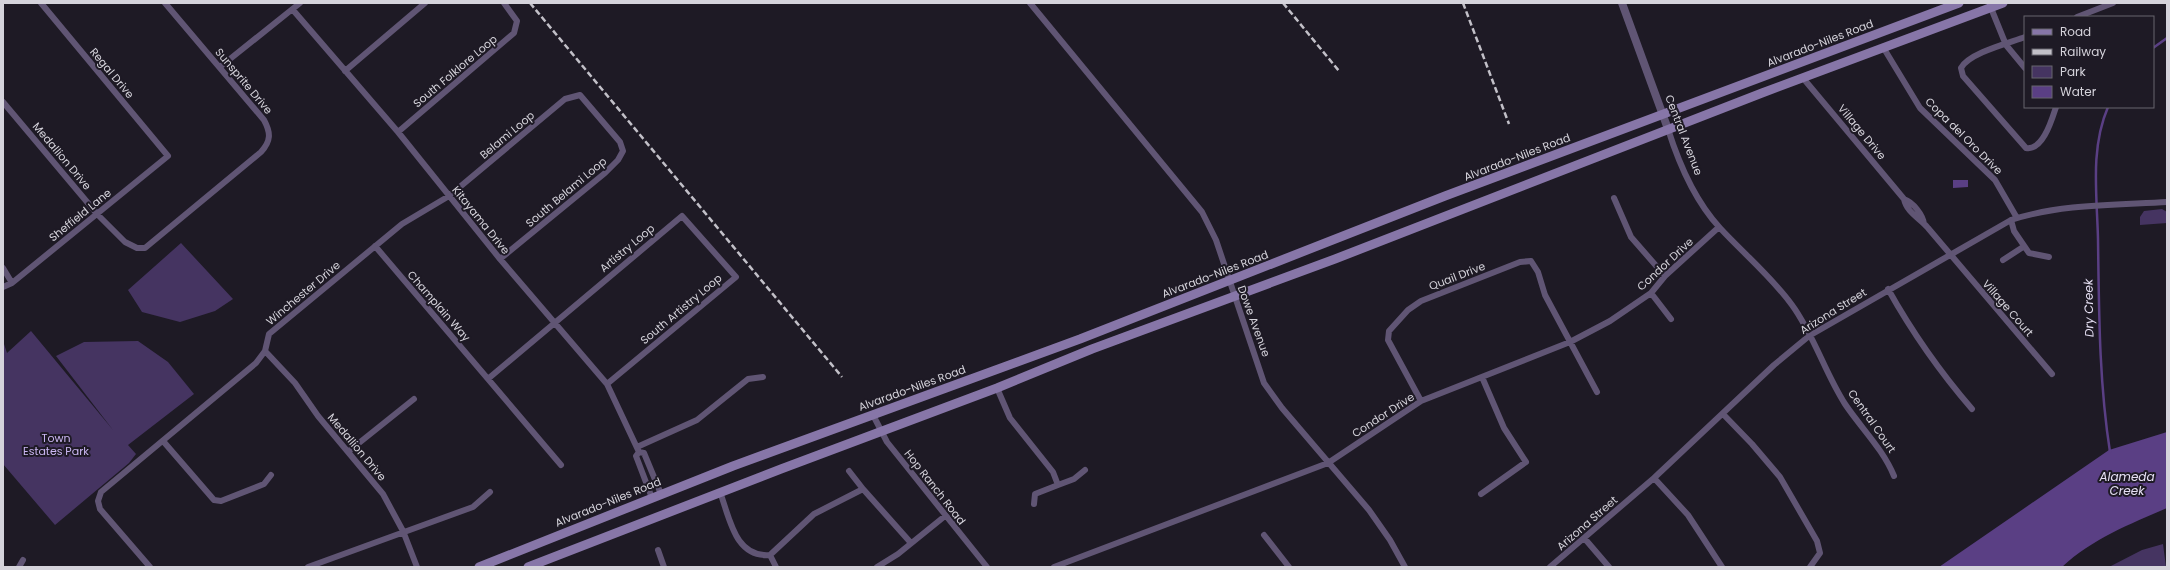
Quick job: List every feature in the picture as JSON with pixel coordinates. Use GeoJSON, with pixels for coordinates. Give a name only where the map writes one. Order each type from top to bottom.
{"type":"FeatureCollection","features":[{"type":"Feature","properties":{"kind":"main road","name":"Alvarado-Niles Road"},"geometry":{"type":"LineString","coordinates":[[479,567],[661,494],[1080,339],[1663,113],[1959,3]]}},
{"type":"Feature","properties":{"kind":"main road"},"geometry":{"type":"LineString","coordinates":[[528,567],[720,492],[997,388],[1092,349],[1335,259],[1668,129],[1883,47],[2004,3]]}},
{"type":"Feature","properties":{"kind":"street","name":"Regal Drive"},"geometry":{"type":"LineString","coordinates":[[41,3],[168,156]]}},
{"type":"Feature","properties":{"kind":"street","name":"Sunsprite Drive"},"geometry":{"type":"LineString","coordinates":[[145,248],[261,152],[268,142],[270,131],[264,120],[165,3]]}},
{"type":"Feature","properties":{"kind":"street"},"geometry":{"type":"LineString","coordinates":[[220,67],[300,3]]}},
{"type":"Feature","properties":{"kind":"street"},"geometry":{"type":"LineString","coordinates":[[345,71],[425,3]]}},
{"type":"Feature","properties":{"kind":"street","name":"South Folklore Loop"},"geometry":{"type":"LineString","coordinates":[[398,132],[508,40],[514,33],[517,21],[504,3]]}},
{"type":"Feature","properties":{"kind":"street","name":"Dowe Avenue"},"geometry":{"type":"LineString","coordinates":[[1030,3],[1194,200],[1210,226],[1264,383],[1282,408],[1369,510],[1390,540],[1405,567]]}},
{"type":"Feature","properties":{"kind":"street","name":"Central Avenue"},"geometry":{"type":"LineString","coordinates":[[1622,3],[1683,169],[1700,201],[1719,227],[1763,271],[1793,306],[1809,336]]}},
{"type":"Feature","properties":{"kind":"street"},"geometry":{"type":"LineString","coordinates":[[2079,16],[2113,3]]}},
{"type":"Feature","properties":{"kind":"street"},"geometry":{"type":"LineString","coordinates":[[1991,8],[2006,44],[2024,67]]}},
{"type":"Feature","properties":{"kind":"street","name":"Kitayama Drive"},"geometry":{"type":"LineString","coordinates":[[293,10],[398,132],[500,259],[555,321],[607,384],[638,449],[644,453],[661,494]]}},
{"type":"Feature","properties":{"kind":"street"},"geometry":{"type":"LineString","coordinates":[[2024,37],[1964,62],[1961,68],[1963,76],[2006,128],[2023,146],[2029,149],[2038,144],[2045,136],[2056,108]]}},
{"type":"Feature","properties":{"kind":"street","name":"Copa del Oro Drive"},"geometry":{"type":"LineString","coordinates":[[1883,47],[1920,108],[1995,180],[2014,219],[2014,231],[2023,246]]}},
{"type":"Feature","properties":{"kind":"street","name":"Village Drive"},"geometry":{"type":"LineString","coordinates":[[1803,78],[1904,199],[1905,205],[1919,222],[1924,224],[1950,254]]}},
{"type":"Feature","properties":{"kind":"street","name":"Belami Loop"},"geometry":{"type":"LineString","coordinates":[[450,196],[558,104],[572,96],[580,95]]}},
{"type":"Feature","properties":{"kind":"street","name":"South Belami Loop"},"geometry":{"type":"LineString","coordinates":[[500,259],[605,173],[618,160],[623,151],[620,142],[580,95]]}},
{"type":"Feature","properties":{"kind":"street","name":"Medallion Drive"},"geometry":{"type":"LineString","coordinates":[[4,104],[98,215],[125,242],[137,248],[145,248]]}},
{"type":"Feature","properties":{"kind":"street","name":"Sheffield Lane"},"geometry":{"type":"LineString","coordinates":[[3,287],[12,283],[98,215],[168,156]]}},
{"type":"Feature","properties":{"kind":"street","name":"Winchester Drive"},"geometry":{"type":"LineString","coordinates":[[150,567],[100,509],[98,502],[101,492],[256,363],[265,351],[269,334],[402,224],[450,196]]}},
{"type":"Feature","properties":{"kind":"street"},"geometry":{"type":"LineString","coordinates":[[1614,198],[1631,236],[1666,276]]}},
{"type":"Feature","properties":{"kind":"street","name":"Arizona Street"},"geometry":{"type":"LineString","coordinates":[[1550,567],[1585,539],[1654,478],[1774,365],[1809,336],[1888,289],[2014,219],[2029,214],[2079,207],[2167,202]]}},
{"type":"Feature","properties":{"kind":"street","name":"Artistry Loop"},"geometry":{"type":"LineString","coordinates":[[555,321],[682,216],[709,245]]}},
{"type":"Feature","properties":{"kind":"street","name":"Condor Drive"},"geometry":{"type":"LineString","coordinates":[[1054,567],[1328,463],[1421,401],[1570,342],[1610,320],[1651,293],[1666,276],[1719,227]]}},
{"type":"Feature","properties":{"kind":"street","name":"South Artistry Loop"},"geometry":{"type":"LineString","coordinates":[[607,384],[736,277],[709,245]]}},
{"type":"Feature","properties":{"kind":"street","name":"Champlain Way"},"geometry":{"type":"LineString","coordinates":[[375,246],[489,378],[561,465]]}},
{"type":"Feature","properties":{"kind":"street"},"geometry":{"type":"LineString","coordinates":[[2003,260],[2023,246],[2030,253],[2049,257]]}},
{"type":"Feature","properties":{"kind":"street","name":"Village Court"},"geometry":{"type":"LineString","coordinates":[[1950,254],[2052,374]]}},
{"type":"Feature","properties":{"kind":"street","name":"Quail Drive"},"geometry":{"type":"LineString","coordinates":[[1421,401],[1388,340],[1389,331],[1408,310],[1428,298],[1520,262],[1531,261],[1538,272],[1545,295],[1570,342]]}},
{"type":"Feature","properties":{"kind":"street"},"geometry":{"type":"LineString","coordinates":[[3,268],[12,283]]}},
{"type":"Feature","properties":{"kind":"street"},"geometry":{"type":"LineString","coordinates":[[1888,289],[1907,322],[1932,359],[1972,409]]}},
{"type":"Feature","properties":{"kind":"street"},"geometry":{"type":"LineString","coordinates":[[1651,293],[1671,319]]}},
{"type":"Feature","properties":{"kind":"street"},"geometry":{"type":"LineString","coordinates":[[489,378],[555,321]]}},
{"type":"Feature","properties":{"kind":"street","name":"Central Court"},"geometry":{"type":"LineString","coordinates":[[1809,336],[1845,403],[1888,461],[1894,476]]}},
{"type":"Feature","properties":{"kind":"street"},"geometry":{"type":"LineString","coordinates":[[1570,342],[1597,392]]}},
{"type":"Feature","properties":{"kind":"street","name":"Medallion Drive"},"geometry":{"type":"LineString","coordinates":[[265,351],[296,383],[318,416],[382,494],[403,531],[417,567]]}},
{"type":"Feature","properties":{"kind":"street"},"geometry":{"type":"LineString","coordinates":[[638,449],[697,420],[748,379],[763,377]]}},
{"type":"Feature","properties":{"kind":"street"},"geometry":{"type":"LineString","coordinates":[[1481,494],[1526,462],[1504,428],[1482,377]]}},
{"type":"Feature","properties":{"kind":"street"},"geometry":{"type":"LineString","coordinates":[[997,388],[1010,418],[1053,472],[1058,485]]}},
{"type":"Feature","properties":{"kind":"street"},"geometry":{"type":"LineString","coordinates":[[348,451],[414,399]]}},
{"type":"Feature","properties":{"kind":"street"},"geometry":{"type":"LineString","coordinates":[[1723,414],[1752,444],[1780,477],[1817,542],[1820,552],[1810,567]]}},
{"type":"Feature","properties":{"kind":"street","name":"Hop Ranch Road"},"geometry":{"type":"LineString","coordinates":[[873,415],[880,431],[945,516],[987,567]]}},
{"type":"Feature","properties":{"kind":"street"},"geometry":{"type":"LineString","coordinates":[[163,441],[214,500],[221,501],[264,484],[271,475]]}},
{"type":"Feature","properties":{"kind":"street","name":"Kitayama Drive"},"geometry":{"type":"LineString","coordinates":[[638,449],[636,456],[652,498]]}},
{"type":"Feature","properties":{"kind":"street"},"geometry":{"type":"LineString","coordinates":[[1034,504],[1035,494],[1074,479],[1085,470]]}},
{"type":"Feature","properties":{"kind":"street"},"geometry":{"type":"LineString","coordinates":[[849,471],[911,543]]}},
{"type":"Feature","properties":{"kind":"street"},"geometry":{"type":"LineString","coordinates":[[1654,478],[1688,515],[1722,567]]}},
{"type":"Feature","properties":{"kind":"street"},"geometry":{"type":"LineString","coordinates":[[720,492],[740,543],[752,554],[770,555],[814,514],[864,489]]}},
{"type":"Feature","properties":{"kind":"street"},"geometry":{"type":"LineString","coordinates":[[308,567],[403,531],[473,507],[490,492]]}},
{"type":"Feature","properties":{"kind":"street"},"geometry":{"type":"LineString","coordinates":[[877,567],[945,516]]}},
{"type":"Feature","properties":{"kind":"street"},"geometry":{"type":"LineString","coordinates":[[1264,535],[1289,567]]}},
{"type":"Feature","properties":{"kind":"street"},"geometry":{"type":"LineString","coordinates":[[1585,539],[1609,567]]}},
{"type":"Feature","properties":{"kind":"street"},"geometry":{"type":"LineString","coordinates":[[658,550],[664,567]]}},
{"type":"Feature","properties":{"kind":"street"},"geometry":{"type":"LineString","coordinates":[[770,555],[776,567]]}},
{"type":"Feature","properties":{"kind":"street"},"geometry":{"type":"LineString","coordinates":[[20,567],[23,560]]}},
{"type":"Feature","properties":{"kind":"green space"},"geometry":{"type":"Polygon","coordinates":[[[2162,209],[2167,212],[2167,223],[2140,225],[2140,217],[2144,211],[2162,209]]]}},
{"type":"Feature","properties":{"kind":"green space"},"geometry":{"type":"Polygon","coordinates":[[[181,243],[233,299],[215,311],[180,322],[142,312],[128,290],[181,243]]]}},
{"type":"Feature","properties":{"kind":"green space","name":"Town Estates Park"},"geometry":{"type":"Polygon","coordinates":[[[31,331],[113,430],[56,356],[84,342],[138,341],[168,362],[194,394],[128,445],[136,454],[129,463],[55,525],[3,464],[3,341],[7,353],[31,331]]]}},
{"type":"Feature","properties":{"kind":"green space"},"geometry":{"type":"Polygon","coordinates":[[[2163,544],[2166,567],[2109,567],[2142,550],[2163,544]]]}},
{"type":"Feature","properties":{"kind":"water"},"geometry":{"type":"Polygon","coordinates":[[[1953,180],[1968,180],[1968,187],[1953,188],[1953,180]]]}},
{"type":"Feature","properties":{"kind":"water","name":"Alameda Creek"},"geometry":{"type":"Polygon","coordinates":[[[2167,432],[2167,508],[2125,526],[2099,540],[2086,548],[2062,567],[1939,567],[2109,450],[2167,432]]]}},
{"type":"Feature","properties":{"kind":"waterway","name":"Dry Creek"},"geometry":{"type":"LineString","coordinates":[[2154,47],[2167,38]]}},
{"type":"Feature","properties":{"kind":"waterway","name":"Dry Creek"},"geometry":{"type":"LineString","coordinates":[[2108,108],[2102,123],[2099,139],[2096,189],[2100,346],[2106,426],[2110,452]]}},
{"type":"Feature","properties":{"kind":"railway"},"geometry":{"type":"LineString","coordinates":[[530,3],[842,377]]}},
{"type":"Feature","properties":{"kind":"railway"},"geometry":{"type":"LineString","coordinates":[[1283,3],[1339,71]]}},
{"type":"Feature","properties":{"kind":"railway"},"geometry":{"type":"LineString","coordinates":[[1463,3],[1509,124]]}}]}
